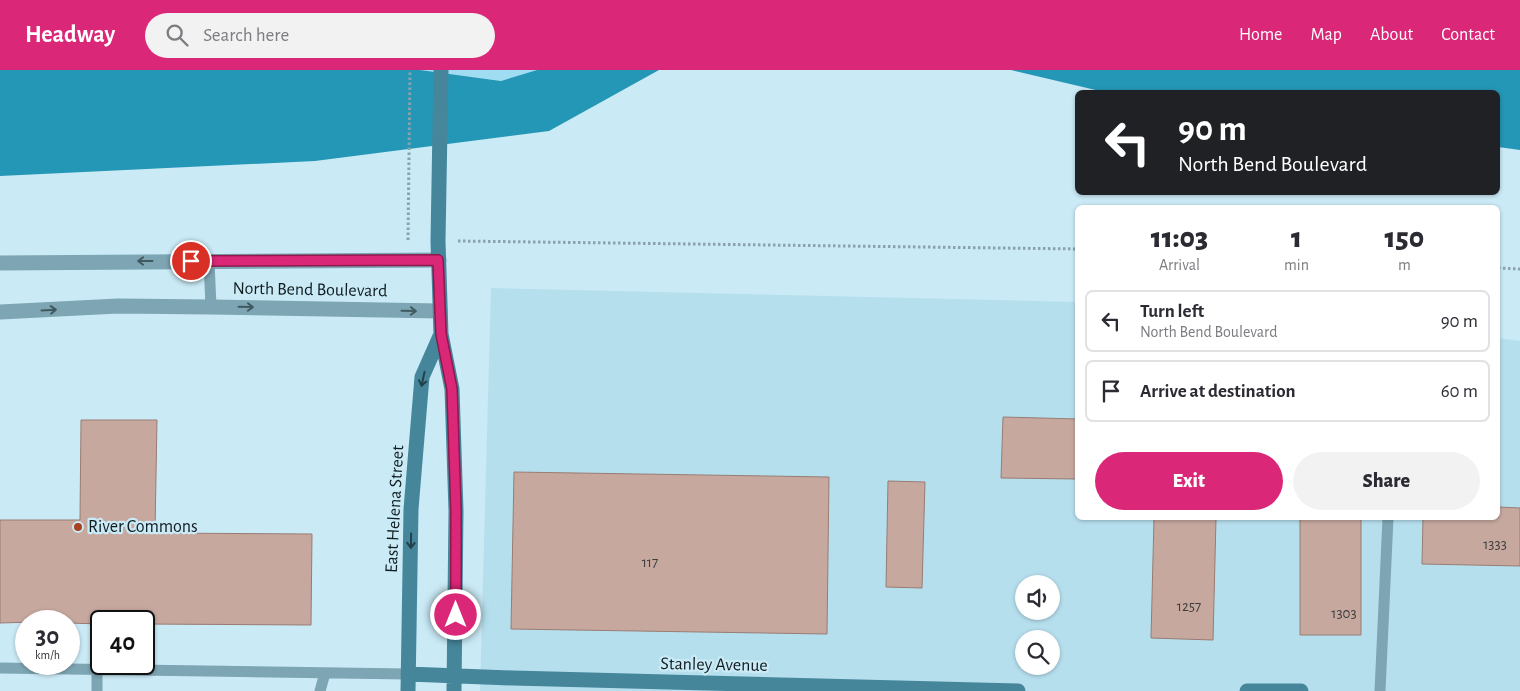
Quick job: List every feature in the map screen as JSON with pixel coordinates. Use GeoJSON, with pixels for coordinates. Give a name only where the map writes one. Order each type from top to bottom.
{"type":"FeatureCollection","features":[{"type":"Feature","properties":{"kind":"street","name":"East Helena Street"},"geometry":{"type":"LineString","coordinates":[[441,70],[438,260],[441,334],[452,389],[456,511],[454,691]]}},
{"type":"Feature","properties":{"kind":"street","name":"North Bend Boulevard"},"geometry":{"type":"LineString","coordinates":[[0,263],[438,260]]}},
{"type":"Feature","properties":{"kind":"street","name":"North Bend Boulevard"},"geometry":{"type":"LineString","coordinates":[[0,312],[118,306],[440,312]]}},
{"type":"Feature","properties":{"kind":"street","name":"East Helena Street"},"geometry":{"type":"LineString","coordinates":[[408,691],[411,509],[422,377],[441,334]]}},
{"type":"Feature","properties":{"kind":"street","name":"Stanley Avenue"},"geometry":{"type":"LineString","coordinates":[[408,674],[1018,691]]}},
{"type":"Feature","properties":{"kind":"street"},"geometry":{"type":"LineString","coordinates":[[1247,691],[1301,691]]}},
{"type":"Feature","properties":{"kind":"lane"},"geometry":{"type":"LineString","coordinates":[[209,261],[211,307]]}},
{"type":"Feature","properties":{"kind":"lane"},"geometry":{"type":"LineString","coordinates":[[1380,691],[1388,520]]}},
{"type":"Feature","properties":{"kind":"lane"},"geometry":{"type":"LineString","coordinates":[[0,668],[90,669]]}},
{"type":"Feature","properties":{"kind":"lane"},"geometry":{"type":"LineString","coordinates":[[155,670],[408,674]]}},
{"type":"Feature","properties":{"kind":"lane"},"geometry":{"type":"LineString","coordinates":[[320,691],[325,672]]}},
{"type":"Feature","properties":{"kind":"lane"},"geometry":{"type":"LineString","coordinates":[[96,691],[97,675]]}},
{"type":"Feature","properties":{"kind":"path"},"geometry":{"type":"LineString","coordinates":[[408,243],[410,70]]}},
{"type":"Feature","properties":{"kind":"path"},"geometry":{"type":"LineString","coordinates":[[438,241],[1075,248]]}},
{"type":"Feature","properties":{"kind":"path"},"geometry":{"type":"LineString","coordinates":[[1500,268],[1520,269]]}},
{"type":"Feature","properties":{"kind":"shaded area"},"geometry":{"type":"Polygon","coordinates":[[[0,70],[420,70],[501,81],[537,70],[659,70],[549,131],[315,161],[0,176],[0,70]]]}},
{"type":"Feature","properties":{"kind":"shaded area"},"geometry":{"type":"Polygon","coordinates":[[[420,70],[537,70],[502,81],[420,70]]]}},
{"type":"Feature","properties":{"kind":"shaded area"},"geometry":{"type":"Polygon","coordinates":[[[1011,70],[1520,70],[1520,150],[1500,147],[1500,90],[1096,90],[1011,70]]]}},
{"type":"Feature","properties":{"kind":"shaded area"},"geometry":{"type":"Polygon","coordinates":[[[491,288],[1075,302],[1075,520],[1500,520],[1500,338],[1520,341],[1520,691],[480,691],[491,288]]]}},
{"type":"Feature","properties":{"kind":"building"},"geometry":{"type":"Polygon","coordinates":[[[1003,417],[1075,419],[1075,479],[1001,478],[1003,417]]]}},
{"type":"Feature","properties":{"kind":"building","name":"River Commons"},"geometry":{"type":"Polygon","coordinates":[[[81,420],[157,420],[155,533],[312,534],[311,625],[155,624],[155,610],[90,610],[90,624],[80,623],[80,610],[15,610],[15,623],[0,623],[0,520],[80,520],[81,420]]]}},
{"type":"Feature","properties":{"kind":"building"},"geometry":{"type":"Polygon","coordinates":[[[514,472],[829,477],[827,634],[511,629],[514,472]]]}},
{"type":"Feature","properties":{"kind":"building"},"geometry":{"type":"Polygon","coordinates":[[[888,481],[925,482],[922,588],[886,587],[888,481]]]}},
{"type":"Feature","properties":{"kind":"building"},"geometry":{"type":"Polygon","coordinates":[[[1500,507],[1520,508],[1520,566],[1422,564],[1423,520],[1500,520],[1500,507]]]}},
{"type":"Feature","properties":{"kind":"building"},"geometry":{"type":"Polygon","coordinates":[[[1154,520],[1216,520],[1213,640],[1151,638],[1154,520]]]}},
{"type":"Feature","properties":{"kind":"building"},"geometry":{"type":"Polygon","coordinates":[[[1300,520],[1361,520],[1361,635],[1300,635],[1300,520]]]}},
{"type":"Feature","properties":{"kind":"place","name":"River Commons"},"geometry":{"type":"Point","coordinates":[78,527]}},
{"type":"Feature","properties":{"kind":"route"},"geometry":{"type":"LineString","coordinates":[[191,261],[392,262],[438,260],[441,334],[452,389],[456,511],[456,615]]}}]}
